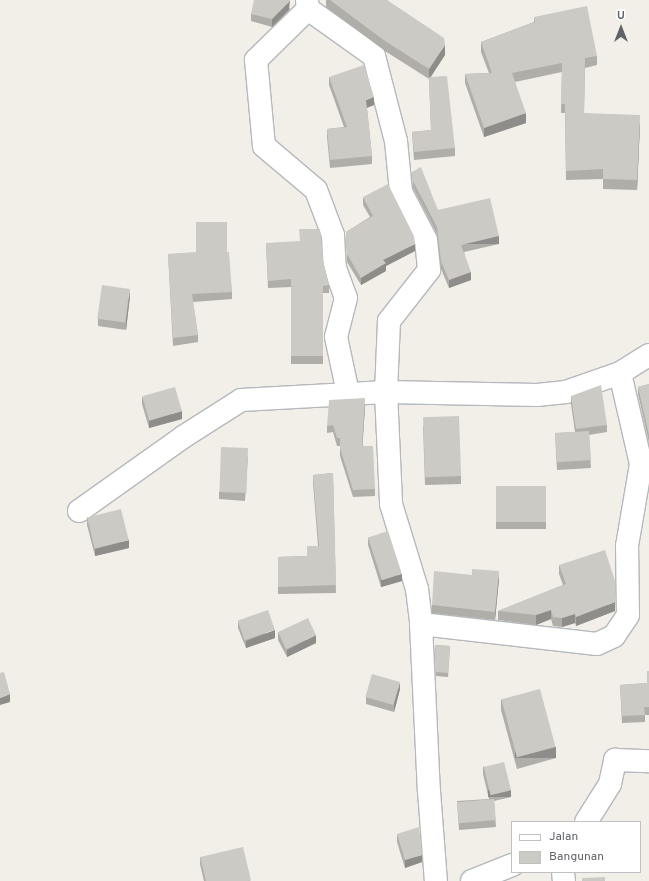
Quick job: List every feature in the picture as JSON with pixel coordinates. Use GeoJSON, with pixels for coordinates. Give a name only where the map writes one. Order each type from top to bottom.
{"type":"FeatureCollection","features":[{"type":"Feature","properties":{"kind":"street"},"geometry":{"type":"LineString","coordinates":[[348,394],[336,337],[346,298],[335,268],[333,235],[316,190],[264,146],[256,60],[307,4],[374,56],[396,141],[401,192],[426,240],[429,270],[389,321],[386,392],[391,504],[416,589],[421,624],[429,791],[436,881]]}},
{"type":"Feature","properties":{"kind":"street"},"geometry":{"type":"LineString","coordinates":[[79,511],[183,436],[241,400],[386,392],[537,395],[566,392],[620,373],[649,355]]}},
{"type":"Feature","properties":{"kind":"street"},"geometry":{"type":"LineString","coordinates":[[421,624],[597,644],[614,636],[628,615],[627,546],[641,464],[620,373]]}},
{"type":"Feature","properties":{"kind":"street"},"geometry":{"type":"LineString","coordinates":[[587,821],[610,784],[615,760],[649,760]]}},
{"type":"Feature","properties":{"kind":"street"},"geometry":{"type":"LineString","coordinates":[[472,881],[511,865]]}},
{"type":"Feature","properties":{"kind":"building"},"geometry":{"type":"Polygon","coordinates":[[[254,0],[290,0],[272,19],[251,14],[254,0]]]}},
{"type":"Feature","properties":{"kind":"building"},"geometry":{"type":"Polygon","coordinates":[[[330,0],[387,0],[444,38],[445,45],[429,69],[385,41],[330,0]]]}},
{"type":"Feature","properties":{"kind":"building"},"geometry":{"type":"Polygon","coordinates":[[[587,6],[597,56],[585,58],[584,113],[640,115],[637,180],[603,179],[603,169],[566,171],[565,104],[561,104],[562,63],[512,73],[526,113],[484,128],[465,74],[492,73],[481,42],[535,22],[534,17],[587,6]]]}},
{"type":"Feature","properties":{"kind":"building"},"geometry":{"type":"Polygon","coordinates":[[[364,65],[374,97],[366,100],[372,156],[330,160],[327,129],[347,127],[329,77],[364,65]]]}},
{"type":"Feature","properties":{"kind":"building"},"geometry":{"type":"Polygon","coordinates":[[[447,76],[455,148],[414,152],[412,132],[431,130],[429,77],[447,76]]]}},
{"type":"Feature","properties":{"kind":"building"},"geometry":{"type":"Polygon","coordinates":[[[421,167],[438,210],[490,198],[499,236],[461,245],[471,272],[449,280],[441,261],[437,227],[413,181],[412,172],[421,167]]]}},
{"type":"Feature","properties":{"kind":"building"},"geometry":{"type":"Polygon","coordinates":[[[388,184],[414,236],[415,244],[383,260],[386,263],[361,278],[347,254],[346,232],[373,216],[363,197],[388,184]]]}},
{"type":"Feature","properties":{"kind":"building"},"geometry":{"type":"Polygon","coordinates":[[[196,222],[227,222],[227,252],[229,252],[232,292],[192,294],[198,335],[173,338],[168,254],[196,252],[196,222]]]}},
{"type":"Feature","properties":{"kind":"building"},"geometry":{"type":"Polygon","coordinates":[[[299,229],[320,229],[323,261],[329,285],[323,286],[323,356],[291,356],[291,279],[268,281],[266,243],[300,241],[299,229]]]}},
{"type":"Feature","properties":{"kind":"building"},"geometry":{"type":"Polygon","coordinates":[[[102,285],[130,289],[125,323],[97,319],[102,285]]]}},
{"type":"Feature","properties":{"kind":"building"},"geometry":{"type":"Polygon","coordinates":[[[649,384],[649,435],[638,387],[649,384]]]}},
{"type":"Feature","properties":{"kind":"building"},"geometry":{"type":"Polygon","coordinates":[[[601,385],[607,425],[576,429],[571,396],[601,385]]]}},
{"type":"Feature","properties":{"kind":"building"},"geometry":{"type":"Polygon","coordinates":[[[175,387],[182,411],[149,420],[142,396],[175,387]]]}},
{"type":"Feature","properties":{"kind":"building"},"geometry":{"type":"Polygon","coordinates":[[[365,398],[362,446],[373,446],[375,489],[353,490],[340,448],[340,438],[337,438],[333,425],[327,426],[329,400],[365,398]]]}},
{"type":"Feature","properties":{"kind":"building"},"geometry":{"type":"Polygon","coordinates":[[[459,416],[461,476],[425,477],[423,417],[459,416]]]}},
{"type":"Feature","properties":{"kind":"building"},"geometry":{"type":"Polygon","coordinates":[[[589,431],[591,460],[557,462],[555,433],[589,431]]]}},
{"type":"Feature","properties":{"kind":"building"},"geometry":{"type":"Polygon","coordinates":[[[221,447],[248,448],[246,493],[219,492],[221,447]]]}},
{"type":"Feature","properties":{"kind":"building"},"geometry":{"type":"Polygon","coordinates":[[[333,473],[336,585],[278,587],[278,557],[307,556],[307,546],[319,546],[313,475],[333,473]]]}},
{"type":"Feature","properties":{"kind":"building"},"geometry":{"type":"Polygon","coordinates":[[[496,486],[546,486],[546,522],[496,522],[496,486]]]}},
{"type":"Feature","properties":{"kind":"building"},"geometry":{"type":"Polygon","coordinates":[[[121,509],[129,540],[95,549],[87,517],[121,509]]]}},
{"type":"Feature","properties":{"kind":"building"},"geometry":{"type":"Polygon","coordinates":[[[388,531],[402,574],[382,580],[368,537],[388,531]]]}},
{"type":"Feature","properties":{"kind":"building"},"geometry":{"type":"Polygon","coordinates":[[[605,550],[615,581],[615,602],[576,617],[575,614],[562,618],[553,617],[551,610],[536,615],[498,611],[566,584],[559,565],[605,550]]]}},
{"type":"Feature","properties":{"kind":"building"},"geometry":{"type":"Polygon","coordinates":[[[472,569],[499,571],[495,612],[432,605],[434,571],[472,575],[472,569]]]}},
{"type":"Feature","properties":{"kind":"building"},"geometry":{"type":"Polygon","coordinates":[[[268,610],[275,630],[245,640],[238,620],[268,610]]]}},
{"type":"Feature","properties":{"kind":"building"},"geometry":{"type":"Polygon","coordinates":[[[308,618],[316,635],[286,649],[278,632],[308,618]]]}},
{"type":"Feature","properties":{"kind":"building"},"geometry":{"type":"Polygon","coordinates":[[[435,645],[450,646],[448,673],[436,672],[435,645]]]}},
{"type":"Feature","properties":{"kind":"building"},"geometry":{"type":"Polygon","coordinates":[[[647,671],[649,671],[649,707],[644,707],[645,715],[622,716],[620,685],[647,683],[647,671]]]}},
{"type":"Feature","properties":{"kind":"building"},"geometry":{"type":"Polygon","coordinates":[[[4,672],[10,694],[0,698],[0,673],[4,672]]]}},
{"type":"Feature","properties":{"kind":"building"},"geometry":{"type":"Polygon","coordinates":[[[372,674],[400,682],[393,705],[365,697],[372,674]]]}},
{"type":"Feature","properties":{"kind":"building"},"geometry":{"type":"Polygon","coordinates":[[[540,689],[556,747],[517,757],[501,699],[540,689]]]}},
{"type":"Feature","properties":{"kind":"building"},"geometry":{"type":"Polygon","coordinates":[[[504,762],[511,790],[491,795],[484,767],[504,762]]]}},
{"type":"Feature","properties":{"kind":"building"},"geometry":{"type":"Polygon","coordinates":[[[494,799],[496,820],[459,823],[457,802],[494,799]]]}},
{"type":"Feature","properties":{"kind":"building"},"geometry":{"type":"Polygon","coordinates":[[[419,827],[422,855],[405,860],[397,834],[419,827]]]}},
{"type":"Feature","properties":{"kind":"building"},"geometry":{"type":"Polygon","coordinates":[[[243,847],[251,880],[206,881],[200,857],[243,847]]]}},
{"type":"Feature","properties":{"kind":"building"},"geometry":{"type":"Polygon","coordinates":[[[605,877],[605,881],[582,881],[582,878],[605,877]]]}}]}
